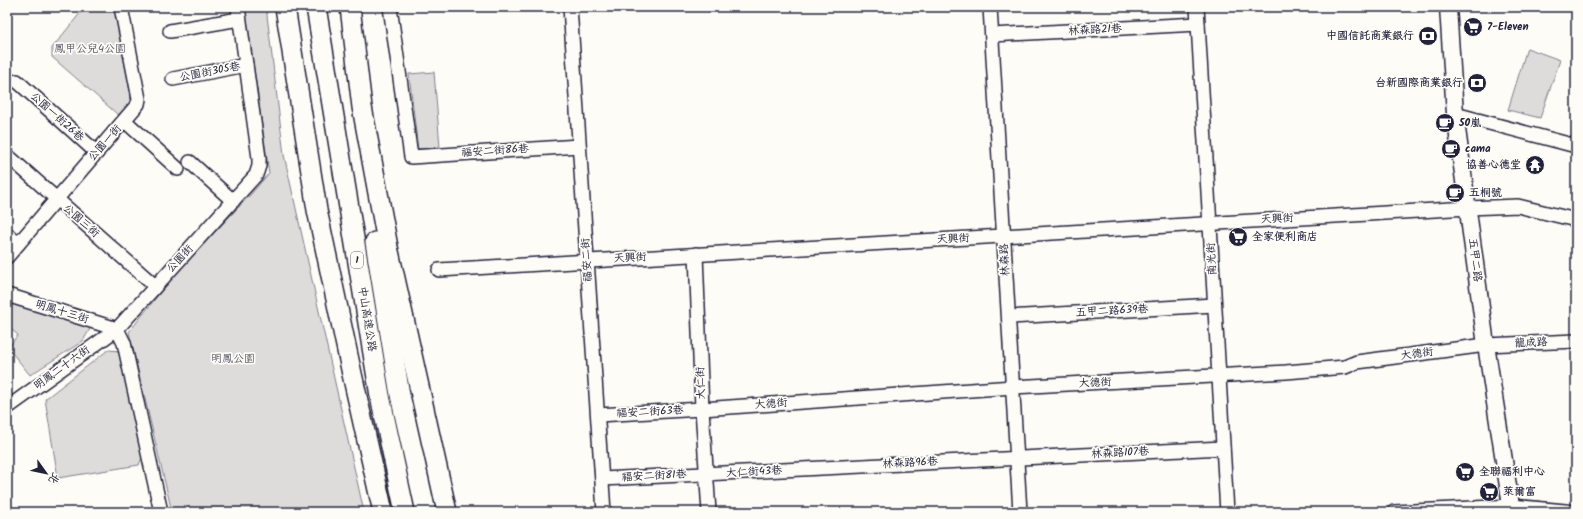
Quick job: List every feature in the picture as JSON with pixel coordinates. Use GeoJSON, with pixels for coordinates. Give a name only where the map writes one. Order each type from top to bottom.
{"type":"FeatureCollection","features":[{"type":"Feature","properties":{"kind":"highway"},"geometry":{"type":"LineString","coordinates":[[285,7],[317,210],[384,512]]}},
{"type":"Feature","properties":{"kind":"highway"},"geometry":{"type":"LineString","coordinates":[[296,7],[324,182],[359,360],[368,445]]}},
{"type":"Feature","properties":{"kind":"highway","name":"中山高速公路"},"geometry":{"type":"LineString","coordinates":[[316,7],[380,396],[405,512]]}},
{"type":"Feature","properties":{"kind":"highway","name":"中山高速公路"},"geometry":{"type":"LineString","coordinates":[[337,7],[400,395],[426,512]]}},
{"type":"Feature","properties":{"kind":"highway"},"geometry":{"type":"LineString","coordinates":[[350,7],[362,107],[388,247],[447,512]]}},
{"type":"Feature","properties":{"kind":"highway"},"geometry":{"type":"LineString","coordinates":[[360,7],[400,296]]}},
{"type":"Feature","properties":{"kind":"main road","name":"五甲二路"},"geometry":{"type":"LineString","coordinates":[[1448,7],[1455,114],[1486,345],[1512,509]]}},
{"type":"Feature","properties":{"kind":"street","name":"公園一街"},"geometry":{"type":"LineString","coordinates":[[7,257],[138,104],[139,99],[121,7]]}},
{"type":"Feature","properties":{"kind":"street","name":"福安二街86巷"},"geometry":{"type":"LineString","coordinates":[[390,7],[411,157],[579,146]]}},
{"type":"Feature","properties":{"kind":"street","name":"福安二街"},"geometry":{"type":"LineString","coordinates":[[570,7],[604,512]]}},
{"type":"Feature","properties":{"kind":"street","name":"林森路"},"geometry":{"type":"LineString","coordinates":[[990,7],[1020,512]]}},
{"type":"Feature","properties":{"kind":"street","name":"南光街"},"geometry":{"type":"LineString","coordinates":[[1196,7],[1227,512]]}},
{"type":"Feature","properties":{"kind":"street"},"geometry":{"type":"LineString","coordinates":[[170,31],[238,13]]}},
{"type":"Feature","properties":{"kind":"street","name":"公園街"},"geometry":{"type":"LineString","coordinates":[[117,328],[256,175],[259,166],[238,13]]}},
{"type":"Feature","properties":{"kind":"street","name":"林森路21巷"},"geometry":{"type":"LineString","coordinates":[[992,35],[1198,24]]}},
{"type":"Feature","properties":{"kind":"street","name":"公園街305巷"},"geometry":{"type":"LineString","coordinates":[[173,79],[246,65]]}},
{"type":"Feature","properties":{"kind":"street","name":"公園一街26巷"},"geometry":{"type":"LineString","coordinates":[[17,81],[97,152]]}},
{"type":"Feature","properties":{"kind":"street"},"geometry":{"type":"LineString","coordinates":[[1455,114],[1576,146]]}},
{"type":"Feature","properties":{"kind":"street"},"geometry":{"type":"LineString","coordinates":[[125,121],[178,169]]}},
{"type":"Feature","properties":{"kind":"street","name":"公園三街"},"geometry":{"type":"LineString","coordinates":[[7,155],[155,286]]}},
{"type":"Feature","properties":{"kind":"street"},"geometry":{"type":"LineString","coordinates":[[190,162],[233,201]]}},
{"type":"Feature","properties":{"kind":"street","name":"天興街"},"geometry":{"type":"LineString","coordinates":[[439,270],[1468,208],[1518,206],[1576,220]]}},
{"type":"Feature","properties":{"kind":"street"},"geometry":{"type":"LineString","coordinates":[[7,234],[18,244]]}},
{"type":"Feature","properties":{"kind":"street","name":"大仁街"},"geometry":{"type":"LineString","coordinates":[[696,254],[702,409],[709,512]]}},
{"type":"Feature","properties":{"kind":"street","name":"明鳳十三街"},"geometry":{"type":"LineString","coordinates":[[7,296],[117,328]]}},
{"type":"Feature","properties":{"kind":"street","name":"五甲二路639巷"},"geometry":{"type":"LineString","coordinates":[[1008,317],[1214,305]]}},
{"type":"Feature","properties":{"kind":"street"},"geometry":{"type":"LineString","coordinates":[[117,328],[124,344],[161,512]]}},
{"type":"Feature","properties":{"kind":"street","name":"明鳳二十六街"},"geometry":{"type":"LineString","coordinates":[[7,408],[117,328]]}},
{"type":"Feature","properties":{"kind":"street","name":"龍成路"},"geometry":{"type":"LineString","coordinates":[[1486,345],[1576,341]]}},
{"type":"Feature","properties":{"kind":"street","name":"大德街"},"geometry":{"type":"LineString","coordinates":[[702,409],[1013,387],[1219,376],[1345,367],[1357,362],[1486,345]]}},
{"type":"Feature","properties":{"kind":"street","name":"福安二街63巷"},"geometry":{"type":"LineString","coordinates":[[598,415],[702,409]]}},
{"type":"Feature","properties":{"kind":"street","name":"林森路107巷"},"geometry":{"type":"LineString","coordinates":[[1017,458],[1223,448]]}},
{"type":"Feature","properties":{"kind":"street","name":"林森路96巷"},"geometry":{"type":"LineString","coordinates":[[802,469],[1017,458]]}},
{"type":"Feature","properties":{"kind":"street","name":"大仁街43巷"},"geometry":{"type":"LineString","coordinates":[[706,474],[802,469]]}},
{"type":"Feature","properties":{"kind":"street","name":"福安二街81巷"},"geometry":{"type":"LineString","coordinates":[[602,479],[706,474]]}},
{"type":"Feature","properties":{"kind":"street"},"geometry":{"type":"LineString","coordinates":[[1394,512],[1512,509],[1576,512]]}},
{"type":"Feature","properties":{"kind":"green space","name":"鳳甲公兒4公園"},"geometry":{"type":"Polygon","coordinates":[[[85,7],[114,7],[131,96],[129,107],[123,114],[117,114],[52,57],[52,48],[85,7]]]}},
{"type":"Feature","properties":{"kind":"green space","name":"明鳳公園"},"geometry":{"type":"Polygon","coordinates":[[[245,7],[266,7],[284,155],[364,512],[172,512],[129,332],[175,274],[269,173],[245,7]]]}},
{"type":"Feature","properties":{"kind":"green space"},"geometry":{"type":"Polygon","coordinates":[[[1527,48],[1560,60],[1540,118],[1508,110],[1527,48]]]}},
{"type":"Feature","properties":{"kind":"green space"},"geometry":{"type":"Polygon","coordinates":[[[434,72],[440,147],[418,149],[409,74],[434,72]]]}},
{"type":"Feature","properties":{"kind":"green space"},"geometry":{"type":"Polygon","coordinates":[[[7,302],[91,327],[83,341],[30,375],[8,348],[18,335],[7,326],[7,302]]]}},
{"type":"Feature","properties":{"kind":"green space"},"geometry":{"type":"Polygon","coordinates":[[[108,350],[121,351],[143,455],[139,465],[58,478],[45,399],[108,350]]]}},
{"type":"Feature","properties":{"kind":"place","name":"7-Eleven"},"geometry":{"type":"Point","coordinates":[1473,27]}},
{"type":"Feature","properties":{"kind":"place","name":"中國信託商業銀行"},"geometry":{"type":"Point","coordinates":[1428,36]}},
{"type":"Feature","properties":{"kind":"place","name":"台新國際商業銀行"},"geometry":{"type":"Point","coordinates":[1477,83]}},
{"type":"Feature","properties":{"kind":"place","name":"50嵐"},"geometry":{"type":"Point","coordinates":[1445,123]}},
{"type":"Feature","properties":{"kind":"place","name":"cama"},"geometry":{"type":"Point","coordinates":[1451,149]}},
{"type":"Feature","properties":{"kind":"place","name":"協善心德堂"},"geometry":{"type":"Point","coordinates":[1535,165]}},
{"type":"Feature","properties":{"kind":"place","name":"五桐號"},"geometry":{"type":"Point","coordinates":[1455,193]}},
{"type":"Feature","properties":{"kind":"place","name":"全家便利商店"},"geometry":{"type":"Point","coordinates":[1238,237]}},
{"type":"Feature","properties":{"kind":"place","name":"全聯福利中心"},"geometry":{"type":"Point","coordinates":[1465,472]}},
{"type":"Feature","properties":{"kind":"place","name":"萊爾富"},"geometry":{"type":"Point","coordinates":[1489,492]}}]}
